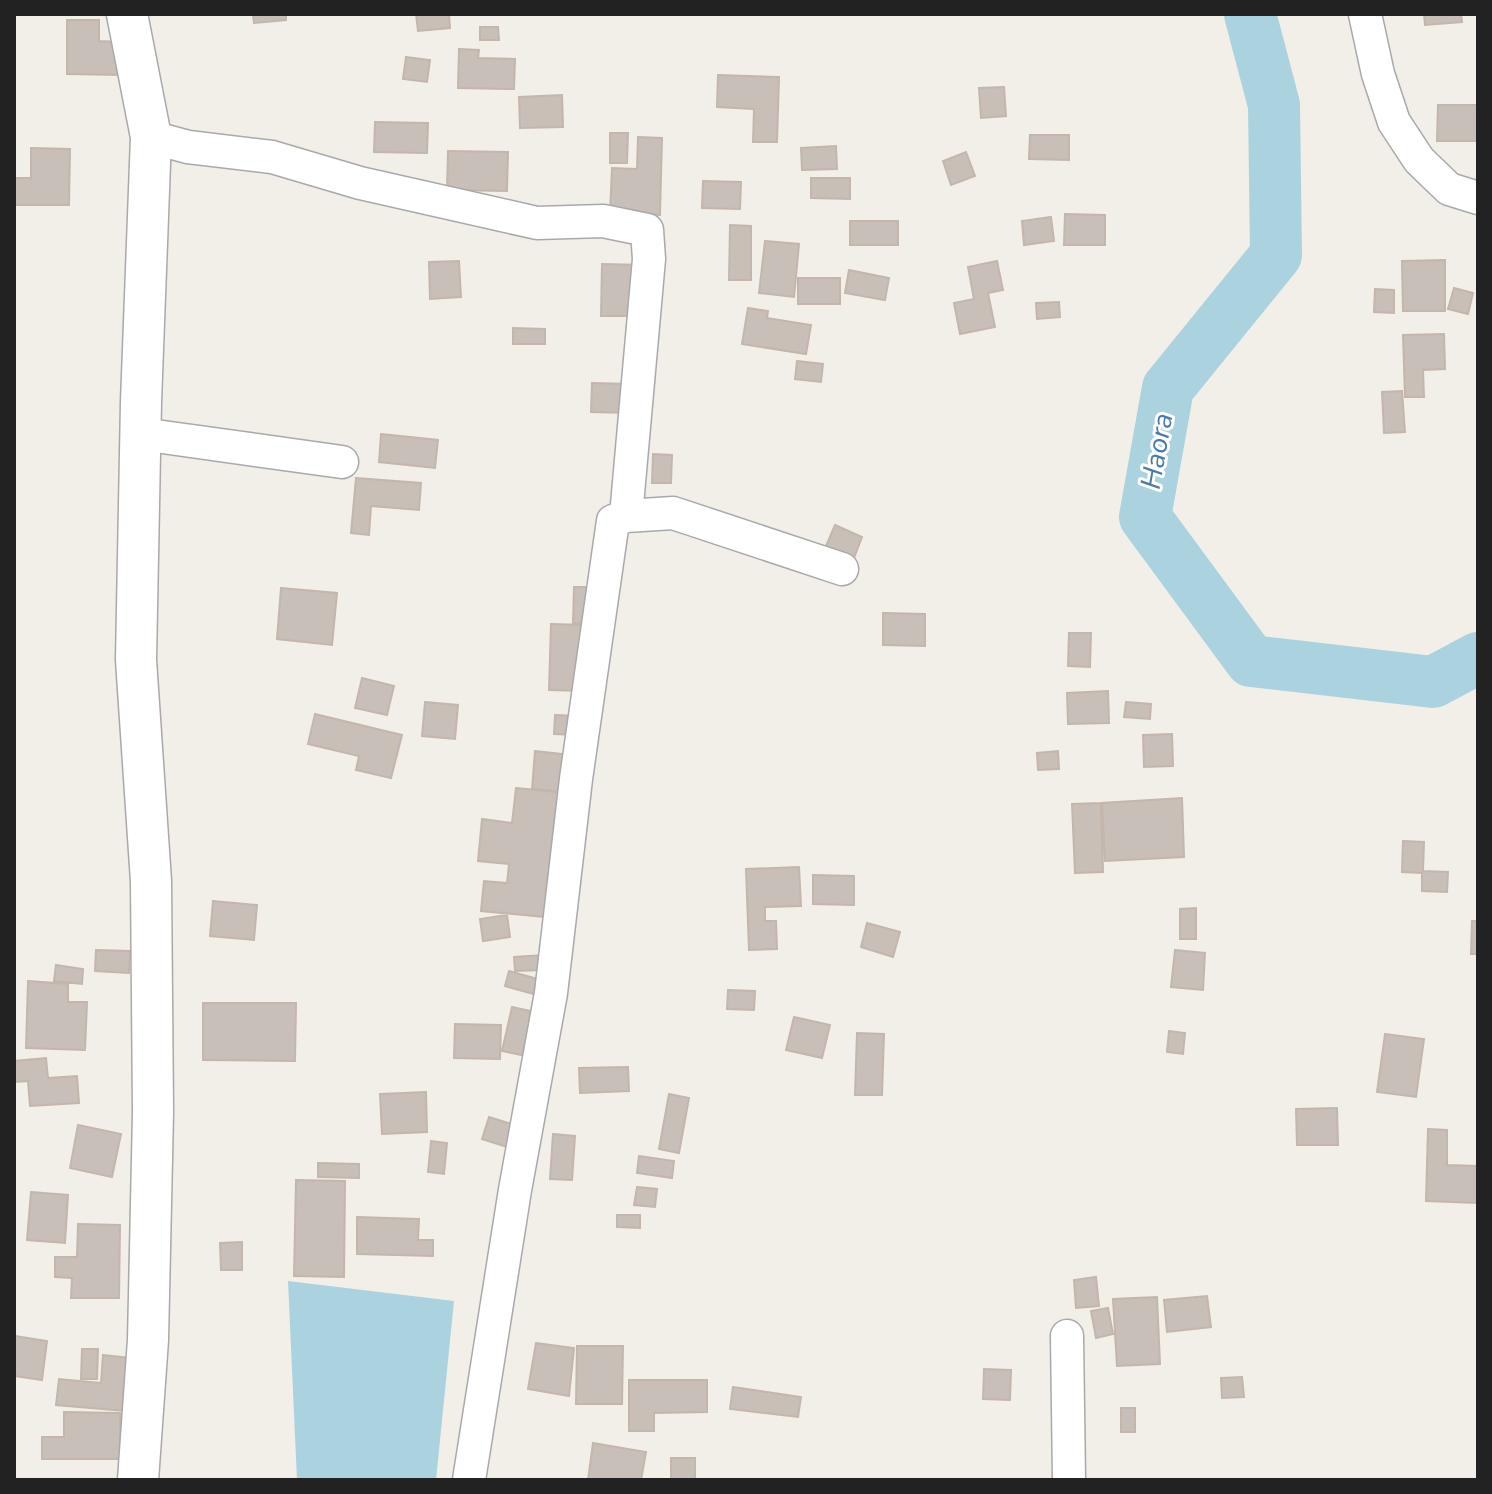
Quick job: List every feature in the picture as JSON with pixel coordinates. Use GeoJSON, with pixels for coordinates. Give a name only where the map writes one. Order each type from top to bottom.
{"type":"FeatureCollection","features":[{"type":"Feature","properties":{"kind":"street"},"geometry":{"type":"LineString","coordinates":[[127,14],[151,137],[136,660],[151,881],[153,1113],[148,1340],[138,1480]]}},
{"type":"Feature","properties":{"kind":"street"},"geometry":{"type":"LineString","coordinates":[[1365,14],[1378,74],[1394,122],[1419,160],[1449,189],[1478,198]]}},
{"type":"Feature","properties":{"kind":"street"},"geometry":{"type":"LineString","coordinates":[[151,137],[188,147],[272,157],[360,183],[537,223],[603,221],[647,230],[649,259],[626,516]]}},
{"type":"Feature","properties":{"kind":"street"},"geometry":{"type":"LineString","coordinates":[[141,434],[342,462]]}},
{"type":"Feature","properties":{"kind":"street"},"geometry":{"type":"LineString","coordinates":[[469,1480],[515,1190],[551,993],[576,779],[613,521],[626,516],[673,513],[842,569]]}},
{"type":"Feature","properties":{"kind":"street"},"geometry":{"type":"LineString","coordinates":[[1067,1336],[1069,1480]]}},
{"type":"Feature","properties":{"kind":"water"},"geometry":{"type":"Polygon","coordinates":[[[288,1281],[454,1301],[436,1480],[297,1480],[288,1281]]]}},
{"type":"Feature","properties":{"kind":"building"},"geometry":{"type":"Polygon","coordinates":[[[253,14],[286,14],[286,20],[254,23],[253,14]]]}},
{"type":"Feature","properties":{"kind":"building"},"geometry":{"type":"Polygon","coordinates":[[[416,14],[449,14],[450,28],[418,31],[416,14]]]}},
{"type":"Feature","properties":{"kind":"building"},"geometry":{"type":"Polygon","coordinates":[[[1424,14],[1461,14],[1462,22],[1425,25],[1424,14]]]}},
{"type":"Feature","properties":{"kind":"building"},"geometry":{"type":"Polygon","coordinates":[[[67,20],[99,20],[99,41],[121,42],[121,75],[67,74],[67,20]]]}},
{"type":"Feature","properties":{"kind":"building"},"geometry":{"type":"Polygon","coordinates":[[[480,27],[498,27],[499,40],[480,40],[480,27]]]}},
{"type":"Feature","properties":{"kind":"building"},"geometry":{"type":"Polygon","coordinates":[[[459,49],[479,50],[478,58],[515,59],[514,89],[458,88],[459,49]]]}},
{"type":"Feature","properties":{"kind":"building"},"geometry":{"type":"Polygon","coordinates":[[[406,57],[430,60],[427,82],[403,79],[406,57]]]}},
{"type":"Feature","properties":{"kind":"building"},"geometry":{"type":"Polygon","coordinates":[[[718,75],[779,77],[777,142],[753,142],[754,109],[717,107],[718,75]]]}},
{"type":"Feature","properties":{"kind":"building"},"geometry":{"type":"Polygon","coordinates":[[[1004,87],[1006,116],[981,118],[979,88],[1004,87]]]}},
{"type":"Feature","properties":{"kind":"building"},"geometry":{"type":"Polygon","coordinates":[[[562,95],[563,127],[520,128],[519,97],[562,95]]]}},
{"type":"Feature","properties":{"kind":"building"},"geometry":{"type":"Polygon","coordinates":[[[1438,105],[1478,105],[1478,141],[1437,141],[1438,105]]]}},
{"type":"Feature","properties":{"kind":"building"},"geometry":{"type":"Polygon","coordinates":[[[375,122],[428,123],[427,153],[374,152],[375,122]]]}},
{"type":"Feature","properties":{"kind":"building"},"geometry":{"type":"Polygon","coordinates":[[[610,133],[628,133],[627,163],[610,163],[610,133]]]}},
{"type":"Feature","properties":{"kind":"building"},"geometry":{"type":"Polygon","coordinates":[[[1030,135],[1069,135],[1069,160],[1029,159],[1030,135]]]}},
{"type":"Feature","properties":{"kind":"building"},"geometry":{"type":"Polygon","coordinates":[[[638,137],[662,138],[660,215],[610,213],[612,168],[637,169],[638,137]]]}},
{"type":"Feature","properties":{"kind":"building"},"geometry":{"type":"Polygon","coordinates":[[[836,146],[837,169],[802,170],[801,148],[836,146]]]}},
{"type":"Feature","properties":{"kind":"building"},"geometry":{"type":"Polygon","coordinates":[[[31,148],[70,149],[69,205],[14,205],[14,178],[31,178],[31,148]]]}},
{"type":"Feature","properties":{"kind":"building"},"geometry":{"type":"Polygon","coordinates":[[[448,151],[508,152],[507,191],[447,190],[448,151]]]}},
{"type":"Feature","properties":{"kind":"building"},"geometry":{"type":"Polygon","coordinates":[[[966,152],[975,176],[951,185],[943,161],[966,152]]]}},
{"type":"Feature","properties":{"kind":"building"},"geometry":{"type":"Polygon","coordinates":[[[811,178],[850,178],[850,199],[811,198],[811,178]]]}},
{"type":"Feature","properties":{"kind":"building"},"geometry":{"type":"Polygon","coordinates":[[[703,181],[741,182],[740,209],[702,208],[703,181]]]}},
{"type":"Feature","properties":{"kind":"building"},"geometry":{"type":"Polygon","coordinates":[[[1065,214],[1105,215],[1105,245],[1064,245],[1065,214]]]}},
{"type":"Feature","properties":{"kind":"building"},"geometry":{"type":"Polygon","coordinates":[[[1051,217],[1054,241],[1024,245],[1022,221],[1051,217]]]}},
{"type":"Feature","properties":{"kind":"building"},"geometry":{"type":"Polygon","coordinates":[[[850,221],[898,221],[898,245],[850,245],[850,221]]]}},
{"type":"Feature","properties":{"kind":"building"},"geometry":{"type":"Polygon","coordinates":[[[730,225],[751,226],[751,280],[729,280],[730,225]]]}},
{"type":"Feature","properties":{"kind":"building"},"geometry":{"type":"Polygon","coordinates":[[[765,241],[799,244],[794,297],[759,293],[765,241]]]}},
{"type":"Feature","properties":{"kind":"building"},"geometry":{"type":"Polygon","coordinates":[[[1445,260],[1445,311],[1403,311],[1402,261],[1445,260]]]}},
{"type":"Feature","properties":{"kind":"building"},"geometry":{"type":"Polygon","coordinates":[[[459,261],[461,297],[430,299],[429,262],[459,261]]]}},
{"type":"Feature","properties":{"kind":"building"},"geometry":{"type":"Polygon","coordinates":[[[997,261],[1003,290],[988,293],[995,327],[960,334],[954,303],[974,299],[968,267],[997,261]]]}},
{"type":"Feature","properties":{"kind":"building"},"geometry":{"type":"Polygon","coordinates":[[[602,264],[645,265],[644,316],[601,316],[602,264]]]}},
{"type":"Feature","properties":{"kind":"building"},"geometry":{"type":"Polygon","coordinates":[[[849,270],[889,278],[885,300],[845,293],[849,270]]]}},
{"type":"Feature","properties":{"kind":"building"},"geometry":{"type":"Polygon","coordinates":[[[798,278],[840,278],[840,304],[798,304],[798,278]]]}},
{"type":"Feature","properties":{"kind":"building"},"geometry":{"type":"Polygon","coordinates":[[[1454,288],[1473,293],[1468,314],[1448,309],[1454,288]]]}},
{"type":"Feature","properties":{"kind":"building"},"geometry":{"type":"Polygon","coordinates":[[[1375,289],[1394,290],[1394,313],[1374,312],[1375,289]]]}},
{"type":"Feature","properties":{"kind":"building"},"geometry":{"type":"Polygon","coordinates":[[[1059,302],[1060,317],[1037,319],[1036,303],[1059,302]]]}},
{"type":"Feature","properties":{"kind":"building"},"geometry":{"type":"Polygon","coordinates":[[[748,308],[768,311],[767,318],[811,325],[806,354],[742,344],[748,308]]]}},
{"type":"Feature","properties":{"kind":"building"},"geometry":{"type":"Polygon","coordinates":[[[513,328],[545,329],[545,344],[513,344],[513,328]]]}},
{"type":"Feature","properties":{"kind":"building"},"geometry":{"type":"Polygon","coordinates":[[[1444,334],[1445,369],[1423,370],[1424,397],[1405,397],[1403,335],[1444,334]]]}},
{"type":"Feature","properties":{"kind":"building"},"geometry":{"type":"Polygon","coordinates":[[[797,361],[823,364],[821,382],[795,379],[797,361]]]}},
{"type":"Feature","properties":{"kind":"building"},"geometry":{"type":"Polygon","coordinates":[[[592,383],[630,384],[629,413],[591,412],[592,383]]]}},
{"type":"Feature","properties":{"kind":"building"},"geometry":{"type":"Polygon","coordinates":[[[1402,391],[1405,432],[1384,433],[1382,392],[1402,391]]]}},
{"type":"Feature","properties":{"kind":"building"},"geometry":{"type":"Polygon","coordinates":[[[381,434],[438,440],[435,468],[379,462],[381,434]]]}},
{"type":"Feature","properties":{"kind":"building"},"geometry":{"type":"Polygon","coordinates":[[[653,454],[672,455],[671,483],[652,483],[653,454]]]}},
{"type":"Feature","properties":{"kind":"building"},"geometry":{"type":"Polygon","coordinates":[[[356,478],[421,483],[419,510],[371,506],[369,535],[351,533],[356,478]]]}},
{"type":"Feature","properties":{"kind":"building"},"geometry":{"type":"Polygon","coordinates":[[[835,525],[862,537],[854,558],[826,546],[835,525]]]}},
{"type":"Feature","properties":{"kind":"building"},"geometry":{"type":"Polygon","coordinates":[[[574,587],[596,587],[594,624],[573,623],[574,587]]]}},
{"type":"Feature","properties":{"kind":"building"},"geometry":{"type":"Polygon","coordinates":[[[281,588],[337,593],[332,645],[277,639],[281,588]]]}},
{"type":"Feature","properties":{"kind":"building"},"geometry":{"type":"Polygon","coordinates":[[[883,613],[925,614],[925,646],[883,645],[883,613]]]}},
{"type":"Feature","properties":{"kind":"building"},"geometry":{"type":"Polygon","coordinates":[[[551,624],[586,625],[584,691],[549,690],[551,624]]]}},
{"type":"Feature","properties":{"kind":"building"},"geometry":{"type":"Polygon","coordinates":[[[1069,633],[1091,633],[1090,667],[1068,666],[1069,633]]]}},
{"type":"Feature","properties":{"kind":"building"},"geometry":{"type":"Polygon","coordinates":[[[362,678],[394,686],[387,715],[355,708],[362,678]]]}},
{"type":"Feature","properties":{"kind":"building"},"geometry":{"type":"Polygon","coordinates":[[[1108,691],[1109,723],[1068,724],[1067,693],[1108,691]]]}},
{"type":"Feature","properties":{"kind":"building"},"geometry":{"type":"Polygon","coordinates":[[[425,702],[458,705],[455,739],[422,736],[425,702]]]}},
{"type":"Feature","properties":{"kind":"building"},"geometry":{"type":"Polygon","coordinates":[[[1126,702],[1151,704],[1150,719],[1124,717],[1126,702]]]}},
{"type":"Feature","properties":{"kind":"building"},"geometry":{"type":"Polygon","coordinates":[[[315,714],[402,735],[391,778],[356,770],[359,756],[308,744],[315,714]]]}},
{"type":"Feature","properties":{"kind":"building"},"geometry":{"type":"Polygon","coordinates":[[[555,715],[577,716],[576,735],[554,734],[555,715]]]}},
{"type":"Feature","properties":{"kind":"building"},"geometry":{"type":"Polygon","coordinates":[[[1172,734],[1173,766],[1144,767],[1143,735],[1172,734]]]}},
{"type":"Feature","properties":{"kind":"building"},"geometry":{"type":"Polygon","coordinates":[[[535,751],[570,755],[567,792],[532,789],[535,751]]]}},
{"type":"Feature","properties":{"kind":"building"},"geometry":{"type":"Polygon","coordinates":[[[1058,751],[1059,769],[1038,770],[1037,753],[1058,751]]]}},
{"type":"Feature","properties":{"kind":"building"},"geometry":{"type":"Polygon","coordinates":[[[516,788],[566,793],[554,918],[481,911],[484,881],[507,883],[509,864],[478,861],[482,819],[512,823],[516,788]]]}},
{"type":"Feature","properties":{"kind":"building"},"geometry":{"type":"Polygon","coordinates":[[[1182,798],[1184,857],[1105,861],[1102,803],[1182,798]]]}},
{"type":"Feature","properties":{"kind":"building"},"geometry":{"type":"Polygon","coordinates":[[[1101,803],[1103,872],[1075,873],[1072,804],[1101,803]]]}},
{"type":"Feature","properties":{"kind":"building"},"geometry":{"type":"Polygon","coordinates":[[[1403,841],[1424,842],[1423,871],[1448,872],[1447,892],[1422,891],[1422,873],[1402,872],[1403,841]]]}},
{"type":"Feature","properties":{"kind":"building"},"geometry":{"type":"Polygon","coordinates":[[[799,867],[801,906],[765,907],[765,921],[776,921],[777,949],[749,950],[746,869],[799,867]]]}},
{"type":"Feature","properties":{"kind":"building"},"geometry":{"type":"Polygon","coordinates":[[[813,875],[854,876],[854,905],[813,904],[813,875]]]}},
{"type":"Feature","properties":{"kind":"building"},"geometry":{"type":"Polygon","coordinates":[[[213,901],[257,905],[254,940],[210,936],[213,901]]]}},
{"type":"Feature","properties":{"kind":"building"},"geometry":{"type":"Polygon","coordinates":[[[1196,908],[1196,939],[1180,939],[1180,909],[1196,908]]]}},
{"type":"Feature","properties":{"kind":"building"},"geometry":{"type":"Polygon","coordinates":[[[507,915],[510,937],[483,941],[480,919],[507,915]]]}},
{"type":"Feature","properties":{"kind":"building"},"geometry":{"type":"Polygon","coordinates":[[[1472,921],[1478,921],[1478,954],[1471,954],[1472,921]]]}},
{"type":"Feature","properties":{"kind":"building"},"geometry":{"type":"Polygon","coordinates":[[[867,923],[900,932],[893,957],[861,947],[867,923]]]}},
{"type":"Feature","properties":{"kind":"building"},"geometry":{"type":"Polygon","coordinates":[[[96,950],[130,951],[129,973],[95,971],[96,950]]]}},
{"type":"Feature","properties":{"kind":"building"},"geometry":{"type":"Polygon","coordinates":[[[1175,950],[1205,953],[1203,990],[1171,987],[1175,950]]]}},
{"type":"Feature","properties":{"kind":"building"},"geometry":{"type":"Polygon","coordinates":[[[544,955],[545,970],[515,971],[514,957],[544,955]]]}},
{"type":"Feature","properties":{"kind":"building"},"geometry":{"type":"Polygon","coordinates":[[[56,965],[83,969],[82,984],[54,981],[56,965]]]}},
{"type":"Feature","properties":{"kind":"building"},"geometry":{"type":"Polygon","coordinates":[[[509,971],[541,980],[537,995],[505,986],[509,971]]]}},
{"type":"Feature","properties":{"kind":"building"},"geometry":{"type":"Polygon","coordinates":[[[28,981],[68,984],[68,1002],[87,1002],[85,1050],[26,1048],[28,981]]]}},
{"type":"Feature","properties":{"kind":"building"},"geometry":{"type":"Polygon","coordinates":[[[728,990],[755,991],[754,1010],[727,1009],[728,990]]]}},
{"type":"Feature","properties":{"kind":"building"},"geometry":{"type":"Polygon","coordinates":[[[203,1003],[296,1003],[295,1061],[203,1060],[203,1003]]]}},
{"type":"Feature","properties":{"kind":"building"},"geometry":{"type":"Polygon","coordinates":[[[512,1007],[540,1013],[531,1057],[502,1051],[512,1007]]]}},
{"type":"Feature","properties":{"kind":"building"},"geometry":{"type":"Polygon","coordinates":[[[794,1017],[830,1025],[822,1058],[786,1050],[794,1017]]]}},
{"type":"Feature","properties":{"kind":"building"},"geometry":{"type":"Polygon","coordinates":[[[455,1024],[501,1025],[500,1059],[454,1058],[455,1024]]]}},
{"type":"Feature","properties":{"kind":"building"},"geometry":{"type":"Polygon","coordinates":[[[1169,1031],[1185,1033],[1183,1054],[1167,1052],[1169,1031]]]}},
{"type":"Feature","properties":{"kind":"building"},"geometry":{"type":"Polygon","coordinates":[[[857,1033],[884,1034],[882,1095],[855,1095],[857,1033]]]}},
{"type":"Feature","properties":{"kind":"building"},"geometry":{"type":"Polygon","coordinates":[[[1385,1034],[1424,1039],[1416,1097],[1377,1092],[1385,1034]]]}},
{"type":"Feature","properties":{"kind":"building"},"geometry":{"type":"Polygon","coordinates":[[[46,1058],[48,1078],[77,1076],[79,1103],[30,1106],[28,1081],[14,1082],[14,1061],[46,1058]]]}},
{"type":"Feature","properties":{"kind":"building"},"geometry":{"type":"Polygon","coordinates":[[[628,1067],[629,1091],[580,1093],[579,1068],[628,1067]]]}},
{"type":"Feature","properties":{"kind":"building"},"geometry":{"type":"Polygon","coordinates":[[[426,1092],[427,1132],[382,1134],[380,1094],[426,1092]]]}},
{"type":"Feature","properties":{"kind":"building"},"geometry":{"type":"Polygon","coordinates":[[[669,1094],[689,1098],[679,1153],[659,1149],[669,1094]]]}},
{"type":"Feature","properties":{"kind":"building"},"geometry":{"type":"Polygon","coordinates":[[[1337,1108],[1338,1145],[1297,1145],[1296,1109],[1337,1108]]]}},
{"type":"Feature","properties":{"kind":"building"},"geometry":{"type":"Polygon","coordinates":[[[489,1117],[515,1125],[507,1147],[482,1139],[489,1117]]]}},
{"type":"Feature","properties":{"kind":"building"},"geometry":{"type":"Polygon","coordinates":[[[78,1125],[121,1134],[112,1177],[70,1168],[78,1125]]]}},
{"type":"Feature","properties":{"kind":"building"},"geometry":{"type":"Polygon","coordinates":[[[1428,1129],[1447,1130],[1447,1165],[1478,1166],[1478,1203],[1426,1201],[1428,1129]]]}},
{"type":"Feature","properties":{"kind":"building"},"geometry":{"type":"Polygon","coordinates":[[[553,1134],[575,1136],[572,1180],[550,1179],[553,1134]]]}},
{"type":"Feature","properties":{"kind":"building"},"geometry":{"type":"Polygon","coordinates":[[[431,1141],[447,1143],[444,1174],[428,1172],[431,1141]]]}},
{"type":"Feature","properties":{"kind":"building"},"geometry":{"type":"Polygon","coordinates":[[[639,1156],[674,1161],[672,1178],[637,1173],[639,1156]]]}},
{"type":"Feature","properties":{"kind":"building"},"geometry":{"type":"Polygon","coordinates":[[[318,1163],[359,1164],[359,1178],[318,1177],[318,1163]]]}},
{"type":"Feature","properties":{"kind":"building"},"geometry":{"type":"Polygon","coordinates":[[[296,1180],[345,1181],[344,1277],[294,1276],[296,1180]]]}},
{"type":"Feature","properties":{"kind":"building"},"geometry":{"type":"Polygon","coordinates":[[[637,1187],[657,1189],[655,1207],[634,1205],[637,1187]]]}},
{"type":"Feature","properties":{"kind":"building"},"geometry":{"type":"Polygon","coordinates":[[[31,1192],[68,1195],[65,1243],[27,1240],[31,1192]]]}},
{"type":"Feature","properties":{"kind":"building"},"geometry":{"type":"Polygon","coordinates":[[[617,1215],[640,1215],[640,1228],[617,1227],[617,1215]]]}},
{"type":"Feature","properties":{"kind":"building"},"geometry":{"type":"Polygon","coordinates":[[[357,1217],[419,1219],[418,1240],[433,1240],[433,1256],[357,1254],[357,1217]]]}},
{"type":"Feature","properties":{"kind":"building"},"geometry":{"type":"Polygon","coordinates":[[[78,1224],[120,1225],[119,1298],[71,1298],[72,1278],[55,1277],[55,1257],[77,1257],[78,1224]]]}},
{"type":"Feature","properties":{"kind":"building"},"geometry":{"type":"Polygon","coordinates":[[[242,1242],[242,1270],[221,1270],[220,1243],[242,1242]]]}},
{"type":"Feature","properties":{"kind":"building"},"geometry":{"type":"Polygon","coordinates":[[[1096,1277],[1099,1306],[1076,1308],[1074,1280],[1096,1277]]]}},
{"type":"Feature","properties":{"kind":"building"},"geometry":{"type":"Polygon","coordinates":[[[1207,1296],[1211,1327],[1167,1332],[1164,1300],[1207,1296]]]}},
{"type":"Feature","properties":{"kind":"building"},"geometry":{"type":"Polygon","coordinates":[[[1157,1297],[1160,1364],[1117,1366],[1113,1299],[1157,1297]]]}},
{"type":"Feature","properties":{"kind":"building"},"geometry":{"type":"Polygon","coordinates":[[[1108,1308],[1113,1334],[1096,1338],[1091,1311],[1108,1308]]]}},
{"type":"Feature","properties":{"kind":"building"},"geometry":{"type":"Polygon","coordinates":[[[15,1336],[47,1341],[42,1380],[14,1376],[15,1336]]]}},
{"type":"Feature","properties":{"kind":"building"},"geometry":{"type":"Polygon","coordinates":[[[536,1343],[574,1348],[569,1396],[528,1389],[536,1343]]]}},
{"type":"Feature","properties":{"kind":"building"},"geometry":{"type":"Polygon","coordinates":[[[577,1346],[623,1346],[622,1404],[576,1404],[577,1346]]]}},
{"type":"Feature","properties":{"kind":"building"},"geometry":{"type":"Polygon","coordinates":[[[82,1349],[98,1349],[97,1379],[81,1379],[82,1349]]]}},
{"type":"Feature","properties":{"kind":"building"},"geometry":{"type":"Polygon","coordinates":[[[103,1355],[130,1358],[125,1411],[56,1405],[59,1379],[101,1383],[103,1355]]]}},
{"type":"Feature","properties":{"kind":"building"},"geometry":{"type":"Polygon","coordinates":[[[984,1369],[1011,1370],[1010,1400],[983,1399],[984,1369]]]}},
{"type":"Feature","properties":{"kind":"building"},"geometry":{"type":"Polygon","coordinates":[[[1242,1377],[1244,1397],[1222,1398],[1221,1378],[1242,1377]]]}},
{"type":"Feature","properties":{"kind":"building"},"geometry":{"type":"Polygon","coordinates":[[[629,1380],[707,1380],[707,1412],[654,1413],[654,1431],[629,1431],[629,1380]]]}},
{"type":"Feature","properties":{"kind":"building"},"geometry":{"type":"Polygon","coordinates":[[[733,1387],[801,1397],[798,1417],[730,1409],[733,1387]]]}},
{"type":"Feature","properties":{"kind":"building"},"geometry":{"type":"Polygon","coordinates":[[[1121,1408],[1135,1408],[1135,1432],[1121,1432],[1121,1408]]]}},
{"type":"Feature","properties":{"kind":"building"},"geometry":{"type":"Polygon","coordinates":[[[64,1412],[120,1413],[120,1459],[42,1459],[42,1437],[64,1437],[64,1412]]]}},
{"type":"Feature","properties":{"kind":"building"},"geometry":{"type":"Polygon","coordinates":[[[593,1443],[646,1452],[641,1480],[588,1480],[593,1443]]]}},
{"type":"Feature","properties":{"kind":"building"},"geometry":{"type":"Polygon","coordinates":[[[671,1458],[695,1458],[695,1480],[671,1480],[671,1458]]]}},
{"type":"Feature","properties":{"kind":"waterway","name":"Haora"},"geometry":{"type":"LineString","coordinates":[[1250,14],[1274,105],[1276,255],[1168,388],[1145,517],[1251,661],[1433,682],[1478,658]]}}]}
